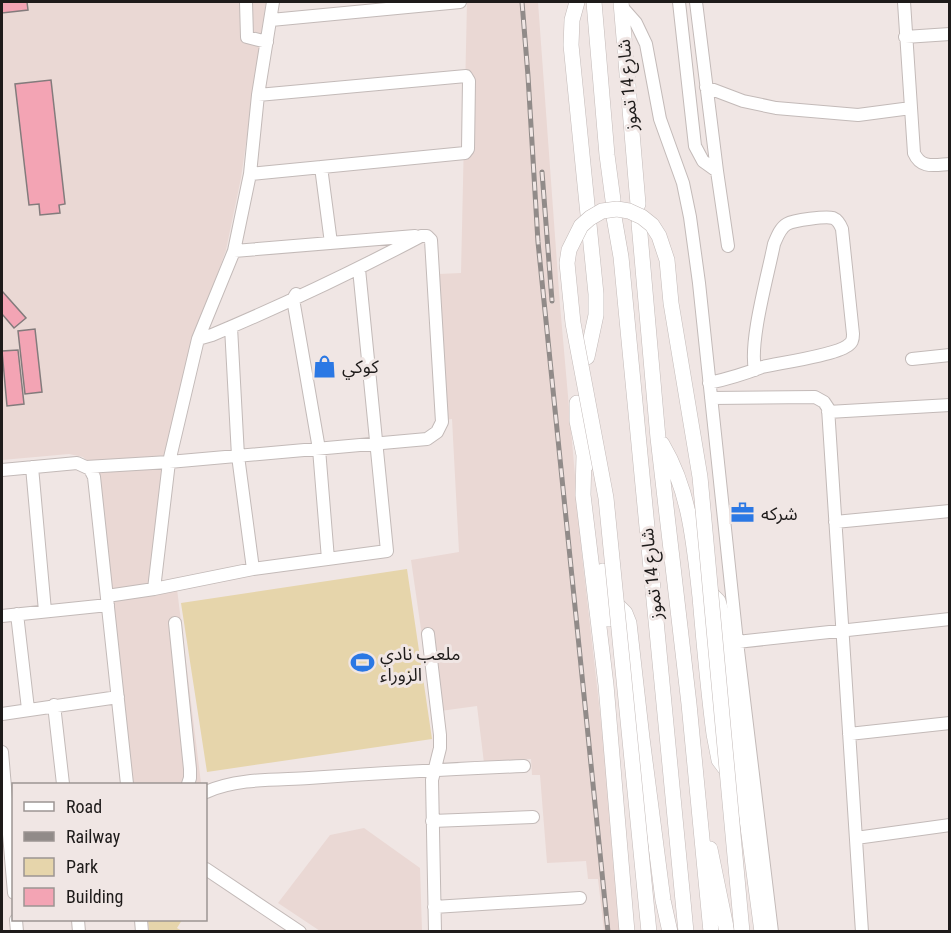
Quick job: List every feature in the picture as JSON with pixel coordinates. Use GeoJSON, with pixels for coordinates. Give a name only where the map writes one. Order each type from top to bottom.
{"type":"FeatureCollection","features":[{"type":"Feature","properties":{"kind":"main road"},"geometry":{"type":"LineString","coordinates":[[576,2],[572,20],[571,45],[596,294],[593,336],[587,357]]}},
{"type":"Feature","properties":{"kind":"main road","name":"شارع 14 تموز"},"geometry":{"type":"LineString","coordinates":[[594,2],[613,200]]}},
{"type":"Feature","properties":{"kind":"main road","name":"شارع 14 تموز"},"geometry":{"type":"LineString","coordinates":[[621,4],[638,204]]}},
{"type":"Feature","properties":{"kind":"main road"},"geometry":{"type":"LineString","coordinates":[[649,932],[606,498],[573,324],[567,263],[574,236],[590,218],[602,211],[617,209],[642,217],[656,230],[664,248],[700,477],[742,932]]}},
{"type":"Feature","properties":{"kind":"main road","name":"شارع 14 تموز"},"geometry":{"type":"LineString","coordinates":[[614,218],[622,269],[686,932]]}},
{"type":"Feature","properties":{"kind":"main road","name":"شارع 14 تموز"},"geometry":{"type":"LineString","coordinates":[[639,223],[658,438],[711,932]]}},
{"type":"Feature","properties":{"kind":"main road"},"geometry":{"type":"LineString","coordinates":[[577,403],[577,421],[601,549],[621,744],[624,758],[633,778]]}},
{"type":"Feature","properties":{"kind":"main road"},"geometry":{"type":"LineString","coordinates":[[658,438],[679,477],[688,507],[714,734],[719,760],[728,772]]}},
{"type":"Feature","properties":{"kind":"main road"},"geometry":{"type":"LineString","coordinates":[[584,455],[583,495],[606,685],[627,932]]}},
{"type":"Feature","properties":{"kind":"main road"},"geometry":{"type":"LineString","coordinates":[[710,593],[718,601],[722,615],[762,932]]}},
{"type":"Feature","properties":{"kind":"main road"},"geometry":{"type":"LineString","coordinates":[[617,605],[625,613],[629,623],[663,900],[670,932]]}},
{"type":"Feature","properties":{"kind":"main road"},"geometry":{"type":"LineString","coordinates":[[701,829],[714,862],[727,932]]}},
{"type":"Feature","properties":{"kind":"street"},"geometry":{"type":"LineString","coordinates":[[246,2],[247,37],[267,42]]}},
{"type":"Feature","properties":{"kind":"street"},"geometry":{"type":"LineString","coordinates":[[154,589],[169,462],[198,339],[234,251],[250,174],[258,95],[273,2]]}},
{"type":"Feature","properties":{"kind":"street"},"geometry":{"type":"LineString","coordinates":[[271,20],[460,2]]}},
{"type":"Feature","properties":{"kind":"street"},"geometry":{"type":"LineString","coordinates":[[679,2],[695,146],[703,161],[717,171]]}},
{"type":"Feature","properties":{"kind":"street"},"geometry":{"type":"LineString","coordinates":[[696,2],[728,246]]}},
{"type":"Feature","properties":{"kind":"street"},"geometry":{"type":"LineString","coordinates":[[904,2],[914,153],[921,164],[950,164]]}},
{"type":"Feature","properties":{"kind":"street"},"geometry":{"type":"LineString","coordinates":[[621,4],[636,23],[646,45],[660,118],[685,193],[695,250],[737,642],[772,932]]}},
{"type":"Feature","properties":{"kind":"street"},"geometry":{"type":"LineString","coordinates":[[905,37],[950,33]]}},
{"type":"Feature","properties":{"kind":"street"},"geometry":{"type":"LineString","coordinates":[[250,174],[468,152],[468,77],[258,95]]}},
{"type":"Feature","properties":{"kind":"street"},"geometry":{"type":"LineString","coordinates":[[706,87],[743,101],[776,108],[858,115],[910,108]]}},
{"type":"Feature","properties":{"kind":"street"},"geometry":{"type":"LineString","coordinates":[[321,167],[331,243]]}},
{"type":"Feature","properties":{"kind":"street"},"geometry":{"type":"LineString","coordinates":[[709,383],[755,369],[836,351],[849,345],[853,339],[842,229],[837,220],[825,217],[795,221],[788,223],[779,232],[774,244],[755,343],[753,361],[755,369]]}},
{"type":"Feature","properties":{"kind":"street"},"geometry":{"type":"LineString","coordinates":[[198,339],[231,327],[359,268],[421,236]]}},
{"type":"Feature","properties":{"kind":"street"},"geometry":{"type":"LineString","coordinates":[[2,470],[73,463],[86,467],[169,462],[320,449],[427,439],[437,432],[442,422],[431,240],[427,236],[234,251]]}},
{"type":"Feature","properties":{"kind":"street"},"geometry":{"type":"LineString","coordinates":[[2,616],[107,601],[253,569],[387,551],[359,268]]}},
{"type":"Feature","properties":{"kind":"street"},"geometry":{"type":"LineString","coordinates":[[295,296],[320,449],[328,559]]}},
{"type":"Feature","properties":{"kind":"street"},"geometry":{"type":"LineString","coordinates":[[231,327],[238,456],[253,569]]}},
{"type":"Feature","properties":{"kind":"street"},"geometry":{"type":"LineString","coordinates":[[912,359],[950,355]]}},
{"type":"Feature","properties":{"kind":"street"},"geometry":{"type":"LineString","coordinates":[[711,398],[815,397],[824,402],[828,412],[862,932]]}},
{"type":"Feature","properties":{"kind":"street"},"geometry":{"type":"LineString","coordinates":[[828,412],[950,405]]}},
{"type":"Feature","properties":{"kind":"street"},"geometry":{"type":"LineString","coordinates":[[32,467],[45,611]]}},
{"type":"Feature","properties":{"kind":"street"},"geometry":{"type":"LineString","coordinates":[[86,467],[92,473],[95,482],[127,783]]}},
{"type":"Feature","properties":{"kind":"street"},"geometry":{"type":"LineString","coordinates":[[835,522],[950,511]]}},
{"type":"Feature","properties":{"kind":"street"},"geometry":{"type":"LineString","coordinates":[[17,614],[28,709]]}},
{"type":"Feature","properties":{"kind":"street"},"geometry":{"type":"LineString","coordinates":[[737,642],[950,619]]}},
{"type":"Feature","properties":{"kind":"street"},"geometry":{"type":"LineString","coordinates":[[175,623],[190,769],[188,783]]}},
{"type":"Feature","properties":{"kind":"street"},"geometry":{"type":"LineString","coordinates":[[428,634],[440,735],[440,748],[433,770],[435,932]]}},
{"type":"Feature","properties":{"kind":"street"},"geometry":{"type":"LineString","coordinates":[[2,714],[118,697]]}},
{"type":"Feature","properties":{"kind":"street"},"geometry":{"type":"LineString","coordinates":[[54,705],[63,783]]}},
{"type":"Feature","properties":{"kind":"street"},"geometry":{"type":"LineString","coordinates":[[849,734],[950,723]]}},
{"type":"Feature","properties":{"kind":"street"},"geometry":{"type":"LineString","coordinates":[[2,752],[12,880]]}},
{"type":"Feature","properties":{"kind":"street"},"geometry":{"type":"LineString","coordinates":[[207,792],[224,786],[254,782],[524,765]]}},
{"type":"Feature","properties":{"kind":"street"},"geometry":{"type":"LineString","coordinates":[[432,821],[533,817]]}},
{"type":"Feature","properties":{"kind":"street"},"geometry":{"type":"LineString","coordinates":[[856,838],[950,825]]}},
{"type":"Feature","properties":{"kind":"street"},"geometry":{"type":"LineString","coordinates":[[207,870],[300,932]]}},
{"type":"Feature","properties":{"kind":"street"},"geometry":{"type":"LineString","coordinates":[[434,907],[580,898]]}},
{"type":"Feature","properties":{"kind":"shaded area"},"geometry":{"type":"Polygon","coordinates":[[[2,2],[266,2],[241,178],[226,250],[194,340],[149,593],[177,589],[201,783],[132,783],[98,472],[83,457],[69,454],[2,460],[2,2]]]}},
{"type":"Feature","properties":{"kind":"shaded area"},"geometry":{"type":"Polygon","coordinates":[[[467,2],[538,2],[560,305],[582,555],[625,931],[604,931],[598,879],[588,879],[586,861],[547,863],[540,775],[532,775],[531,759],[484,763],[477,706],[433,712],[411,560],[459,552],[452,419],[438,421],[439,274],[461,273],[467,2]]]}},
{"type":"Feature","properties":{"kind":"shaded area"},"geometry":{"type":"Polygon","coordinates":[[[364,828],[420,868],[422,931],[320,931],[278,903],[330,835],[364,828]]]}},
{"type":"Feature","properties":{"kind":"green space"},"geometry":{"type":"Polygon","coordinates":[[[407,569],[432,739],[207,772],[181,603],[407,569]]]}},
{"type":"Feature","properties":{"kind":"green space"},"geometry":{"type":"Polygon","coordinates":[[[148,921],[181,921],[177,928],[182,931],[149,931],[148,921]]]}},
{"type":"Feature","properties":{"kind":"building"},"geometry":{"type":"Polygon","coordinates":[[[2,2],[27,2],[28,10],[2,13],[2,2]]]}},
{"type":"Feature","properties":{"kind":"building"},"geometry":{"type":"Polygon","coordinates":[[[51,80],[65,204],[59,205],[60,213],[40,215],[39,204],[29,205],[15,84],[51,80]]]}},
{"type":"Feature","properties":{"kind":"building"},"geometry":{"type":"Polygon","coordinates":[[[2,291],[26,318],[14,328],[2,314],[2,291]]]}},
{"type":"Feature","properties":{"kind":"building"},"geometry":{"type":"Polygon","coordinates":[[[35,329],[42,392],[25,394],[18,331],[35,329]]]}},
{"type":"Feature","properties":{"kind":"building"},"geometry":{"type":"Polygon","coordinates":[[[18,350],[24,404],[7,406],[2,351],[18,350]]]}},
{"type":"Feature","properties":{"kind":"railway"},"geometry":{"type":"LineString","coordinates":[[522,2],[538,242],[608,932]]}},
{"type":"Feature","properties":{"kind":"railway"},"geometry":{"type":"LineString","coordinates":[[542,172],[552,301]]}},
{"type":"Feature","properties":{"kind":"place","name":"كوكي"},"geometry":{"type":"Point","coordinates":[324,366]}},
{"type":"Feature","properties":{"kind":"place","name":"شركه"},"geometry":{"type":"Point","coordinates":[743,513]}},
{"type":"Feature","properties":{"kind":"place","name":"ملعب نادي الزوراء"},"geometry":{"type":"Point","coordinates":[362,663]}}]}
